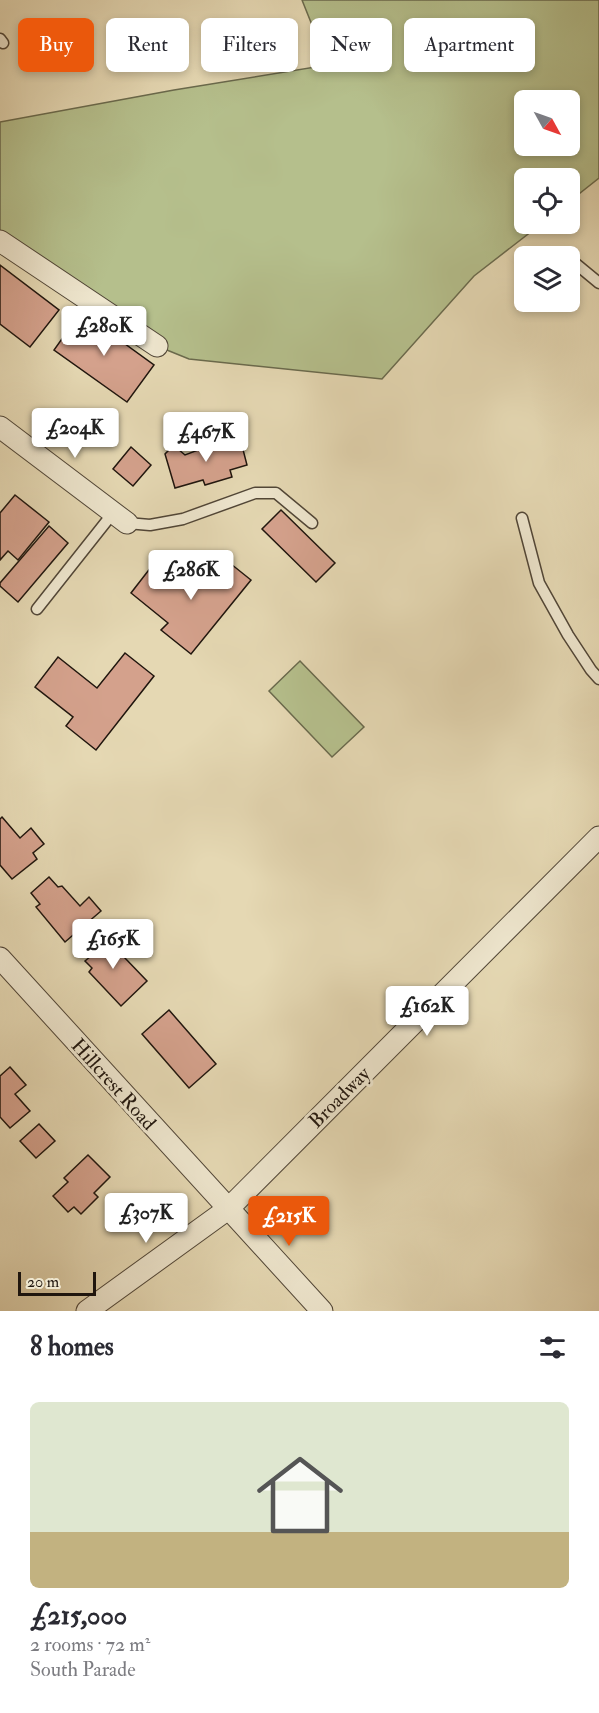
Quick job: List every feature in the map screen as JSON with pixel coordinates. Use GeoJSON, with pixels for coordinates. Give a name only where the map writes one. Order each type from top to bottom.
{"type":"FeatureCollection","features":[{"type":"Feature","properties":{"kind":"street"},"geometry":{"type":"LineString","coordinates":[[0,241],[157,346]]}},
{"type":"Feature","properties":{"kind":"street"},"geometry":{"type":"LineString","coordinates":[[0,427],[120,518]]}},
{"type":"Feature","properties":{"kind":"street","name":"Broadway"},"geometry":{"type":"LineString","coordinates":[[87,1311],[228,1209],[599,837]]}},
{"type":"Feature","properties":{"kind":"street","name":"Hillcrest Road"},"geometry":{"type":"LineString","coordinates":[[5,971],[322,1311]]}},
{"type":"Feature","properties":{"kind":"lane"},"geometry":{"type":"LineString","coordinates":[[580,267],[599,283]]}},
{"type":"Feature","properties":{"kind":"lane"},"geometry":{"type":"LineString","coordinates":[[37,609],[120,518],[150,525],[183,519],[255,493],[276,493],[312,523]]}},
{"type":"Feature","properties":{"kind":"lane"},"geometry":{"type":"LineString","coordinates":[[522,518],[539,583],[568,635],[599,679]]}},
{"type":"Feature","properties":{"kind":"green space"},"geometry":{"type":"Polygon","coordinates":[[[302,0],[599,0],[599,178],[580,193],[580,168],[514,168],[514,234],[528,234],[474,276],[382,379],[189,359],[157,346],[0,241],[0,122],[174,90],[285,72],[298,72],[298,70],[310,68],[310,72],[392,72],[392,18],[310,18],[310,20],[302,0]]]}},
{"type":"Feature","properties":{"kind":"green space"},"geometry":{"type":"Polygon","coordinates":[[[300,661],[364,727],[332,757],[269,691],[300,661]]]}},
{"type":"Feature","properties":{"kind":"building"},"geometry":{"type":"Polygon","coordinates":[[[0,265],[59,310],[30,347],[0,324],[0,265]]]}},
{"type":"Feature","properties":{"kind":"building"},"geometry":{"type":"Polygon","coordinates":[[[81,312],[154,365],[127,402],[54,350],[81,312]]]}},
{"type":"Feature","properties":{"kind":"building"},"geometry":{"type":"Polygon","coordinates":[[[240,438],[247,465],[230,470],[232,477],[205,485],[203,480],[175,488],[165,454],[169,450],[178,449],[185,455],[201,449],[202,446],[213,444],[214,446],[240,438]]]}},
{"type":"Feature","properties":{"kind":"building"},"geometry":{"type":"Polygon","coordinates":[[[131,447],[151,465],[133,486],[113,469],[131,447]]]}},
{"type":"Feature","properties":{"kind":"building"},"geometry":{"type":"Polygon","coordinates":[[[15,495],[49,522],[18,560],[8,551],[0,560],[0,513],[15,495]]]}},
{"type":"Feature","properties":{"kind":"building"},"geometry":{"type":"Polygon","coordinates":[[[281,510],[335,563],[316,582],[262,529],[281,510]]]}},
{"type":"Feature","properties":{"kind":"building"},"geometry":{"type":"Polygon","coordinates":[[[49,526],[68,543],[18,602],[0,586],[0,583],[49,526]]]}},
{"type":"Feature","properties":{"kind":"building"},"geometry":{"type":"Polygon","coordinates":[[[221,556],[251,580],[191,654],[161,630],[168,623],[131,593],[155,562],[192,591],[221,556]]]}},
{"type":"Feature","properties":{"kind":"building"},"geometry":{"type":"Polygon","coordinates":[[[125,653],[154,676],[96,750],[66,726],[73,717],[35,687],[58,657],[97,688],[125,653]]]}},
{"type":"Feature","properties":{"kind":"building"},"geometry":{"type":"Polygon","coordinates":[[[2,817],[20,838],[31,828],[44,844],[33,853],[37,859],[12,879],[0,865],[0,819],[2,817]]]}},
{"type":"Feature","properties":{"kind":"building"},"geometry":{"type":"Polygon","coordinates":[[[49,877],[58,887],[62,886],[80,906],[89,897],[101,911],[65,942],[36,907],[40,904],[31,893],[49,877]]]}},
{"type":"Feature","properties":{"kind":"building"},"geometry":{"type":"Polygon","coordinates":[[[100,932],[147,981],[121,1006],[89,972],[92,968],[85,961],[91,956],[83,948],[100,932]]]}},
{"type":"Feature","properties":{"kind":"building"},"geometry":{"type":"Polygon","coordinates":[[[169,1010],[216,1064],[189,1088],[142,1034],[169,1010]]]}},
{"type":"Feature","properties":{"kind":"building"},"geometry":{"type":"Polygon","coordinates":[[[10,1067],[26,1085],[15,1094],[30,1111],[10,1128],[0,1117],[0,1076],[10,1067]]]}},
{"type":"Feature","properties":{"kind":"building"},"geometry":{"type":"Polygon","coordinates":[[[39,1124],[55,1141],[36,1158],[20,1141],[39,1124]]]}},
{"type":"Feature","properties":{"kind":"building"},"geometry":{"type":"Polygon","coordinates":[[[88,1155],[110,1177],[94,1193],[98,1197],[81,1214],[74,1207],[68,1212],[53,1196],[68,1182],[64,1178],[88,1155]]]}}]}
